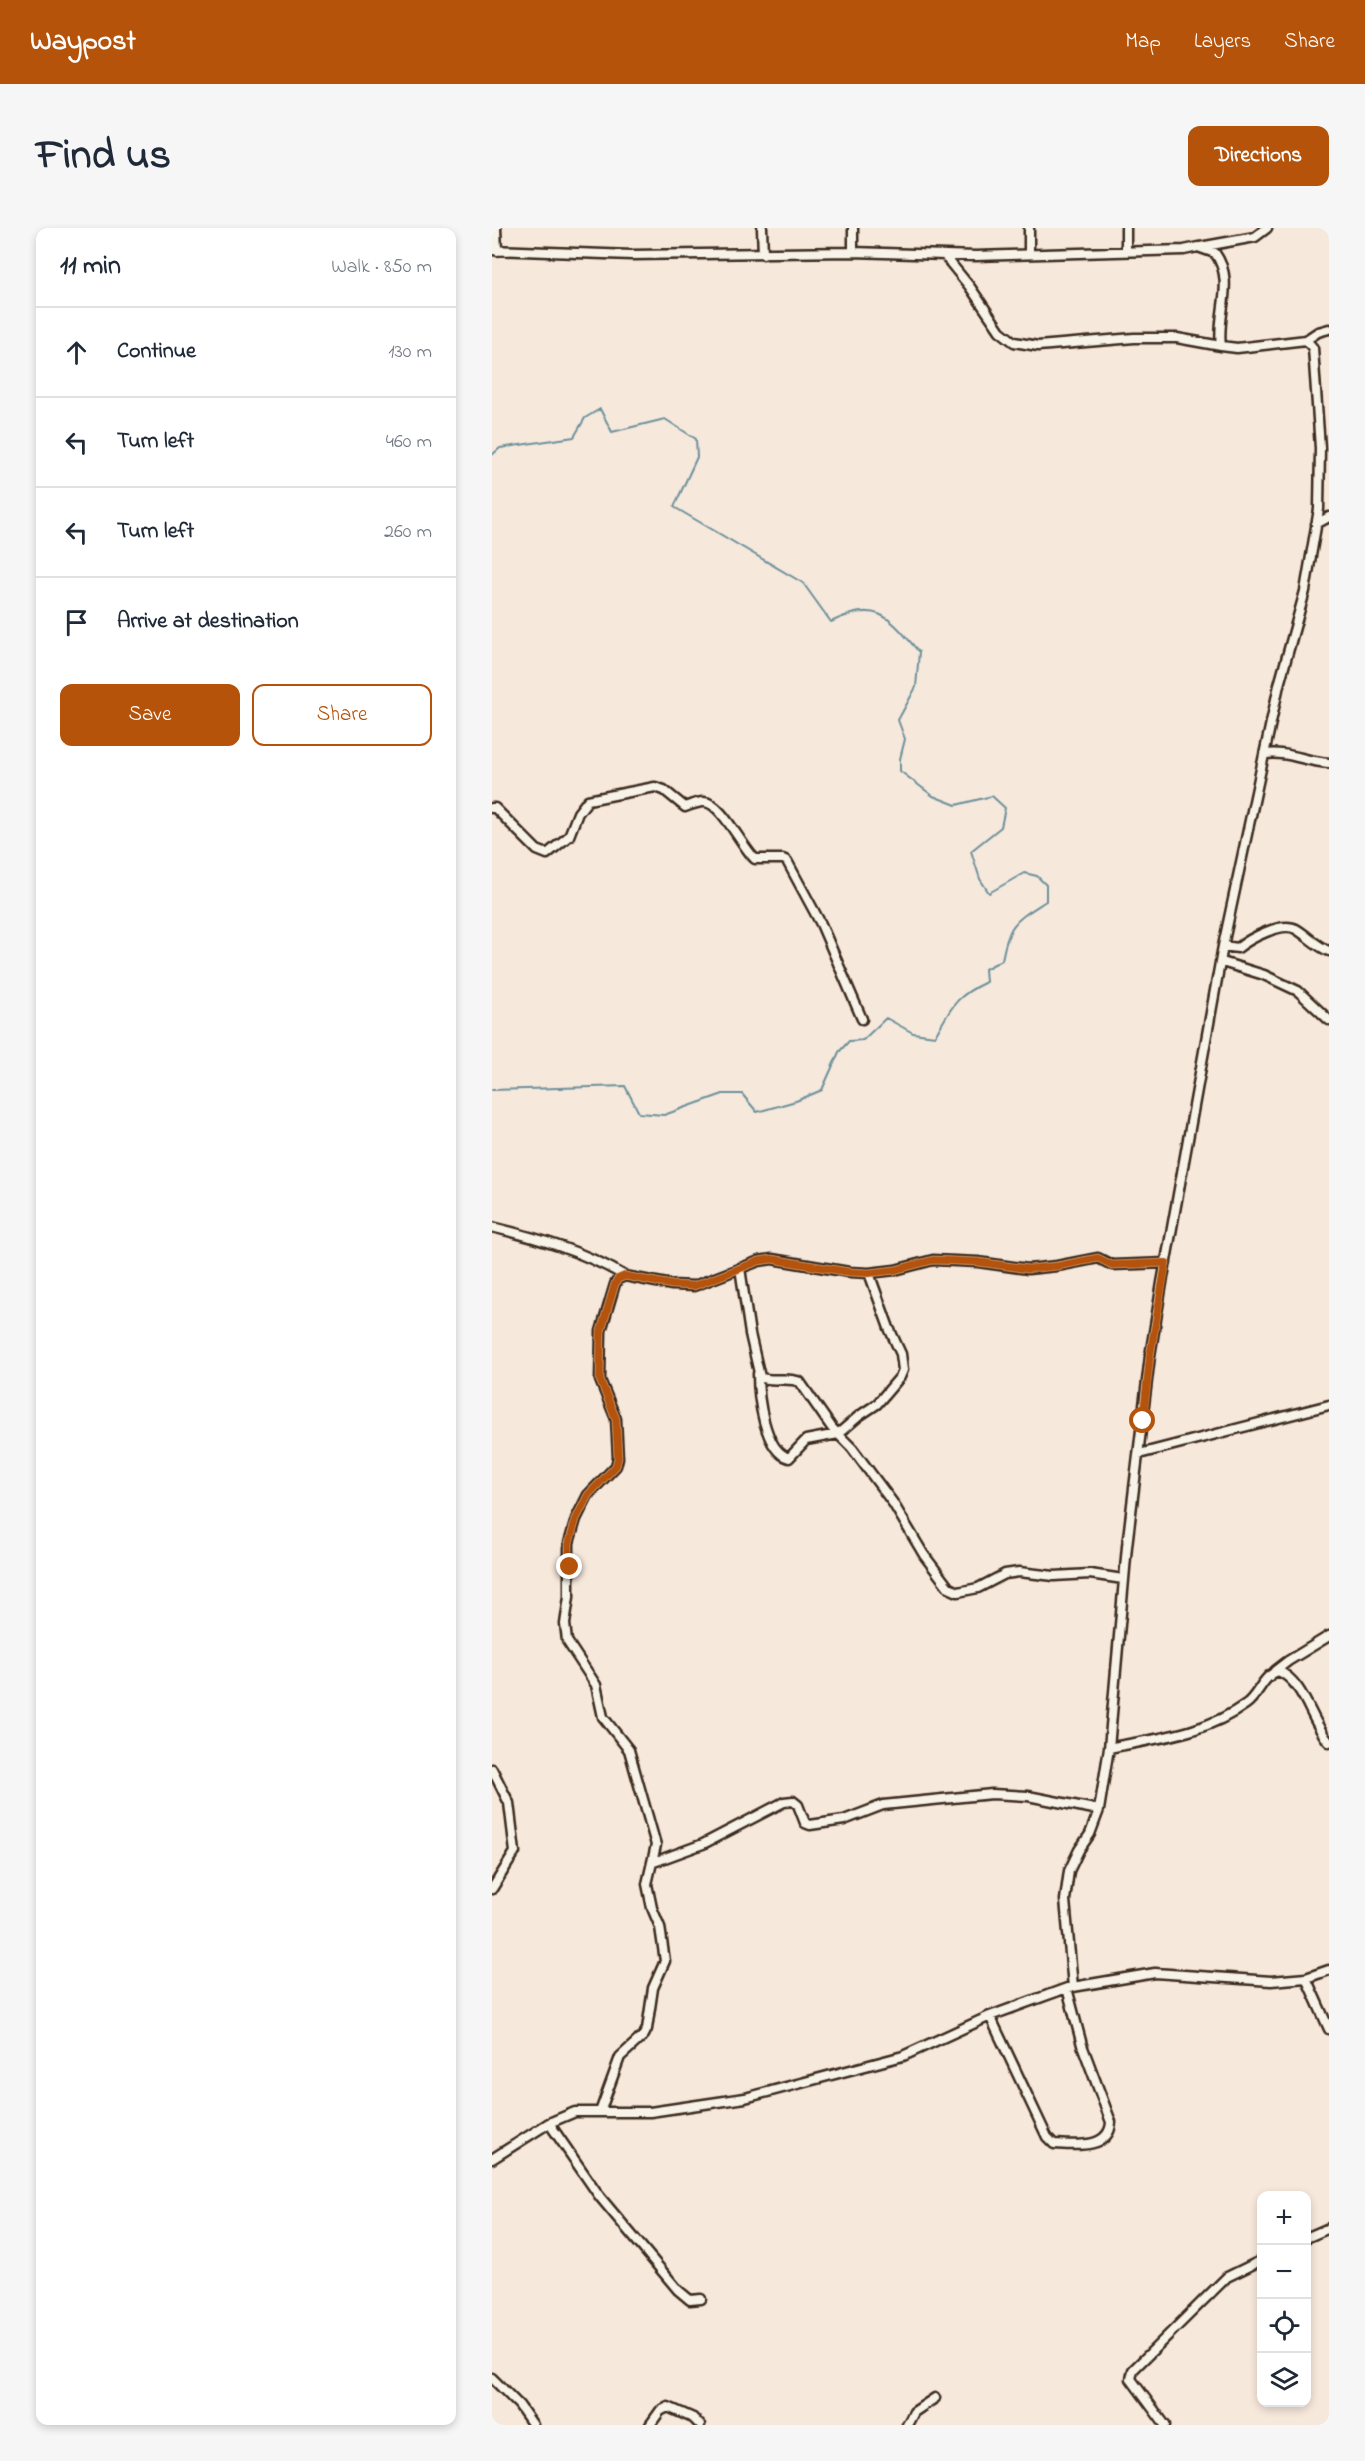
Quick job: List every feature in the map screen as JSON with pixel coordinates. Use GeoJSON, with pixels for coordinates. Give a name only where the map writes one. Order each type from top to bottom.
{"type":"FeatureCollection","features":[{"type":"Feature","properties":{"kind":"street"},"geometry":{"type":"LineString","coordinates":[[496,228],[494,250],[632,255],[853,252],[1006,255],[1184,250],[1231,239],[1255,237],[1267,228]]}},
{"type":"Feature","properties":{"kind":"street"},"geometry":{"type":"LineString","coordinates":[[762,228],[763,254]]}},
{"type":"Feature","properties":{"kind":"street"},"geometry":{"type":"LineString","coordinates":[[852,228],[853,252]]}},
{"type":"Feature","properties":{"kind":"street"},"geometry":{"type":"LineString","coordinates":[[1029,228],[1029,253]]}},
{"type":"Feature","properties":{"kind":"street"},"geometry":{"type":"LineString","coordinates":[[1126,228],[1126,251]]}},
{"type":"Feature","properties":{"kind":"street"},"geometry":{"type":"LineString","coordinates":[[1198,247],[1212,251],[1222,266],[1225,300],[1219,320],[1221,346]]}},
{"type":"Feature","properties":{"kind":"street"},"geometry":{"type":"LineString","coordinates":[[944,255],[970,287],[1000,331],[1014,342],[1038,346],[1134,338],[1177,338],[1237,348],[1306,340],[1318,332],[1329,329]]}},
{"type":"Feature","properties":{"kind":"street"},"geometry":{"type":"LineString","coordinates":[[990,2016],[1047,2137],[1054,2144],[1084,2146],[1097,2142],[1108,2134],[1112,2122],[1082,2045],[1070,1988],[1065,1887],[1078,1850],[1090,1834],[1099,1810],[1109,1748],[1122,1617],[1123,1579],[1150,1356],[1222,962],[1223,946],[1279,685],[1305,591],[1319,509],[1320,448],[1314,358],[1313,348],[1306,340]]}},
{"type":"Feature","properties":{"kind":"street"},"geometry":{"type":"LineString","coordinates":[[1316,524],[1329,517]]}},
{"type":"Feature","properties":{"kind":"street"},"geometry":{"type":"LineString","coordinates":[[1266,754],[1283,753],[1310,761],[1329,763]]}},
{"type":"Feature","properties":{"kind":"street"},"geometry":{"type":"LineString","coordinates":[[492,808],[495,808],[537,850],[547,854],[568,836],[581,806],[588,800],[655,787],[664,790],[685,807],[703,801],[708,803],[729,823],[746,851],[755,859],[787,861],[821,924],[862,1019]]}},
{"type":"Feature","properties":{"kind":"street"},"geometry":{"type":"LineString","coordinates":[[1223,946],[1238,948],[1255,936],[1274,930],[1292,928],[1329,951]]}},
{"type":"Feature","properties":{"kind":"street"},"geometry":{"type":"LineString","coordinates":[[1222,962],[1264,975],[1298,991],[1329,1020]]}},
{"type":"Feature","properties":{"kind":"street"},"geometry":{"type":"LineString","coordinates":[[492,1227],[538,1240],[605,1264],[625,1276],[672,1285],[694,1286],[759,1261],[772,1259],[849,1272],[869,1273],[895,1270],[933,1260],[978,1262],[1028,1269],[1098,1258],[1112,1265],[1166,1263]]}},
{"type":"Feature","properties":{"kind":"street"},"geometry":{"type":"LineString","coordinates":[[740,1268],[758,1373],[758,1395],[767,1431],[778,1451],[786,1458],[789,1458],[806,1440],[838,1434],[877,1404],[903,1370],[901,1354],[869,1273]]}},
{"type":"Feature","properties":{"kind":"street"},"geometry":{"type":"LineString","coordinates":[[600,2112],[620,2057],[644,2035],[647,2029],[653,1988],[665,1961],[660,1927],[652,1908],[647,1884],[654,1862],[656,1845],[644,1810],[629,1750],[603,1717],[596,1685],[567,1641],[565,1624],[569,1597],[569,1544],[576,1519],[588,1495],[616,1466],[618,1458],[616,1419],[600,1380],[601,1331],[615,1284],[618,1279],[625,1276]]}},
{"type":"Feature","properties":{"kind":"street"},"geometry":{"type":"LineString","coordinates":[[758,1373],[762,1379],[784,1378],[800,1382],[893,1503],[924,1555],[949,1588],[958,1592],[978,1588],[1005,1574],[1019,1572],[1047,1576],[1090,1574],[1123,1579]]}},
{"type":"Feature","properties":{"kind":"street"},"geometry":{"type":"LineString","coordinates":[[1139,1454],[1329,1405]]}},
{"type":"Feature","properties":{"kind":"street"},"geometry":{"type":"LineString","coordinates":[[1109,1748],[1197,1730],[1248,1703],[1269,1675],[1329,1636]]}},
{"type":"Feature","properties":{"kind":"street"},"geometry":{"type":"LineString","coordinates":[[1275,1671],[1282,1672],[1299,1691],[1318,1729],[1329,1742]]}},
{"type":"Feature","properties":{"kind":"street"},"geometry":{"type":"LineString","coordinates":[[492,1769],[509,1803],[515,1852],[492,1889]]}},
{"type":"Feature","properties":{"kind":"street"},"geometry":{"type":"LineString","coordinates":[[654,1862],[703,1844],[784,1802],[793,1801],[798,1805],[805,1823],[810,1825],[844,1820],[883,1805],[992,1794],[1028,1796],[1099,1810]]}},
{"type":"Feature","properties":{"kind":"street"},"geometry":{"type":"LineString","coordinates":[[492,2159],[549,2123],[575,2112],[650,2112],[744,2098],[903,2056],[990,2016],[1070,1988],[1155,1973],[1270,1981],[1306,1978],[1329,1970]]}},
{"type":"Feature","properties":{"kind":"street"},"geometry":{"type":"LineString","coordinates":[[1306,1978],[1329,2029]]}},
{"type":"Feature","properties":{"kind":"street"},"geometry":{"type":"LineString","coordinates":[[549,2123],[600,2197],[678,2290],[690,2300],[700,2299]]}},
{"type":"Feature","properties":{"kind":"street"},"geometry":{"type":"LineString","coordinates":[[1311,2236],[1329,2228]]}},
{"type":"Feature","properties":{"kind":"street"},"geometry":{"type":"LineString","coordinates":[[1165,2425],[1131,2379],[1133,2370],[1227,2277],[1257,2262]]}},
{"type":"Feature","properties":{"kind":"street"},"geometry":{"type":"LineString","coordinates":[[492,2378],[519,2405],[533,2425]]}},
{"type":"Feature","properties":{"kind":"street"},"geometry":{"type":"LineString","coordinates":[[907,2425],[914,2412],[935,2398]]}},
{"type":"Feature","properties":{"kind":"street"},"geometry":{"type":"LineString","coordinates":[[650,2425],[660,2411],[668,2407],[693,2418],[700,2425]]}},
{"type":"Feature","properties":{"kind":"waterway"},"geometry":{"type":"LineString","coordinates":[[492,455],[500,448],[574,437],[585,418],[600,409],[612,432],[665,419],[696,439],[697,457],[674,507],[803,583],[831,622],[847,615],[872,612],[881,615],[899,629],[919,652],[916,687],[898,720],[905,739],[900,759],[900,771],[933,796],[956,805],[992,796],[1005,808],[1001,827],[971,851],[980,879],[989,893],[1024,873],[1037,876],[1046,885],[1046,901],[1020,918],[1015,924],[1007,938],[1002,960],[985,969],[986,982],[960,998],[935,1036],[913,1033],[886,1018],[863,1040],[849,1041],[839,1052],[822,1090],[796,1101],[757,1112],[742,1094],[723,1094],[664,1115],[639,1113],[625,1086],[492,1090]]}},
{"type":"Feature","properties":{"kind":"route"},"geometry":{"type":"LineString","coordinates":[[570,1567],[569,1544],[576,1519],[588,1495],[616,1466],[618,1458],[616,1419],[600,1380],[601,1331],[615,1284],[618,1279],[625,1276],[672,1285],[694,1286],[759,1261],[772,1259],[849,1272],[869,1273],[895,1270],[933,1260],[978,1262],[1028,1269],[1098,1258],[1112,1265],[1166,1263],[1150,1356],[1143,1421]]}}]}
